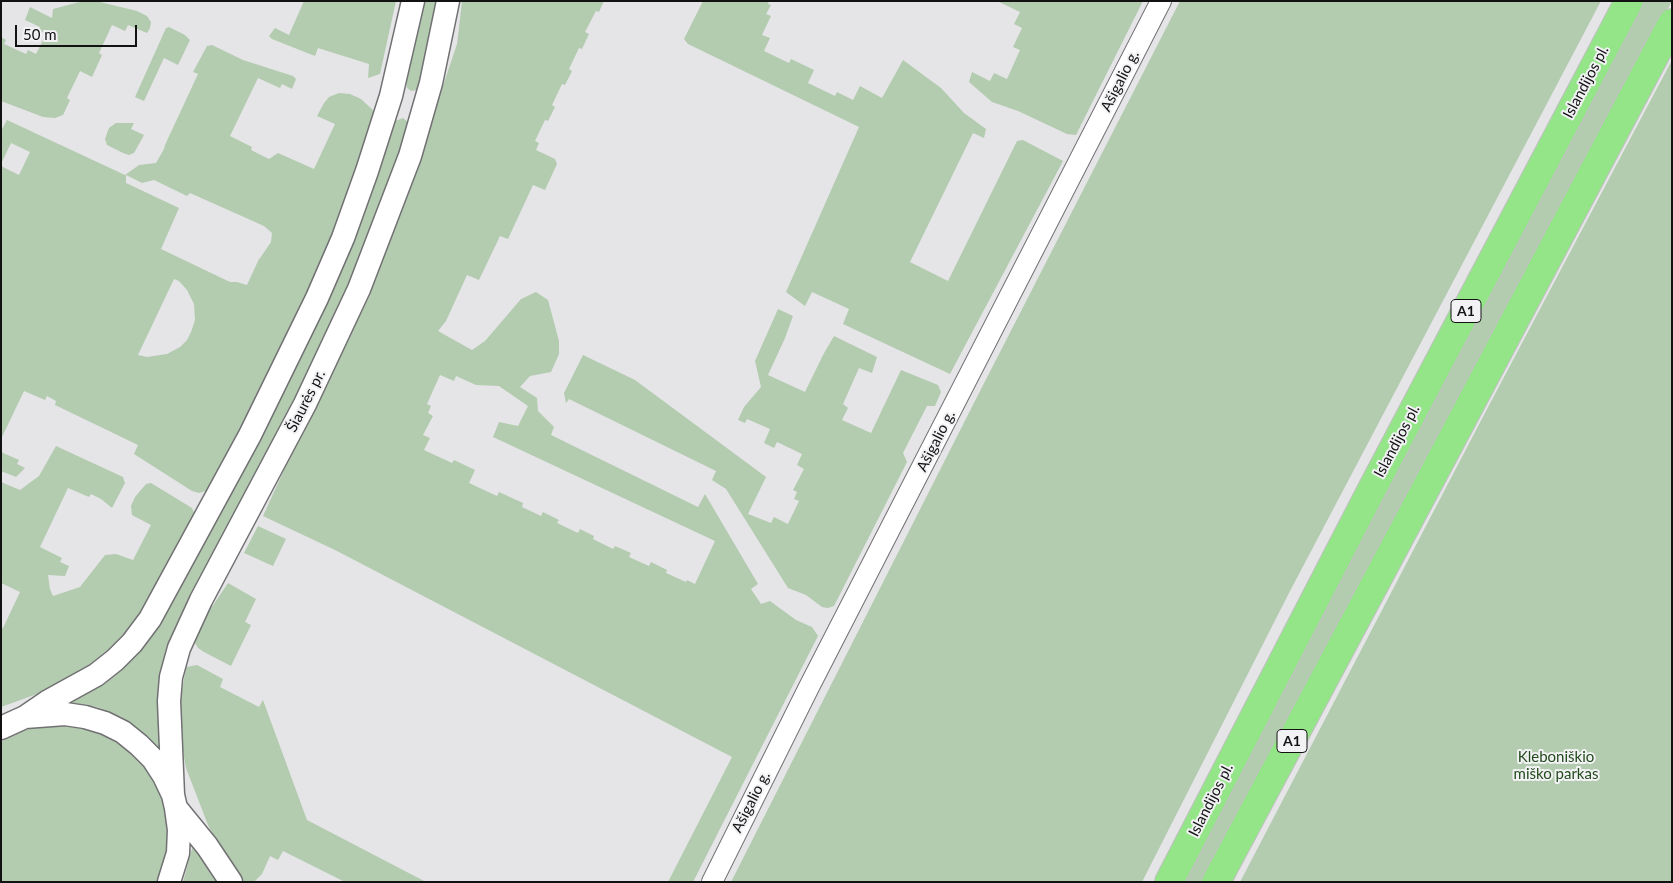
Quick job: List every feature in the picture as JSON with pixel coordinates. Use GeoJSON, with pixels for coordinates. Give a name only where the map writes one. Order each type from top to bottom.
{"type":"FeatureCollection","features":[{"type":"Feature","properties":{"kind":"highway","name":"Islandijos pl."},"geometry":{"type":"LineString","coordinates":[[1169,882],[1371,491],[1629,1]]}},
{"type":"Feature","properties":{"kind":"highway","name":"A1"},"geometry":{"type":"LineString","coordinates":[[1216,882],[1672,23]]}},
{"type":"Feature","properties":{"kind":"main road"},"geometry":{"type":"LineString","coordinates":[[12,721],[96,675],[132,643],[150,619],[250,435],[317,298],[346,230],[391,96],[413,1]]}},
{"type":"Feature","properties":{"kind":"main road","name":"Šiaurės pr."},"geometry":{"type":"LineString","coordinates":[[174,801],[169,701],[171,677],[179,648],[202,600],[309,396],[359,289],[410,156],[440,46],[448,1]]}},
{"type":"Feature","properties":{"kind":"main road"},"geometry":{"type":"LineString","coordinates":[[391,96],[424,106]]}},
{"type":"Feature","properties":{"kind":"main road"},"geometry":{"type":"LineString","coordinates":[[12,721],[65,714],[85,717],[105,723],[123,732],[139,744],[153,759],[164,776],[174,801],[179,830],[178,853],[169,882]]}},
{"type":"Feature","properties":{"kind":"main road"},"geometry":{"type":"LineString","coordinates":[[174,801],[231,882]]}},
{"type":"Feature","properties":{"kind":"street","name":"Ašigalio g."},"geometry":{"type":"LineString","coordinates":[[712,882],[1161,1]]}},
{"type":"Feature","properties":{"kind":"green space"},"geometry":{"type":"Polygon","coordinates":[[[83,1],[100,2],[137,11],[147,16],[151,22],[150,28],[147,33],[128,25],[125,31],[112,25],[99,53],[102,55],[92,77],[80,71],[67,98],[70,100],[63,115],[55,118],[43,117],[1,101],[1,37],[6,40],[4,44],[26,54],[28,50],[36,54],[46,34],[38,30],[40,27],[25,20],[30,7],[52,18],[53,9],[83,1]]]}},
{"type":"Feature","properties":{"kind":"green space"},"geometry":{"type":"Polygon","coordinates":[[[304,1],[396,1],[380,74],[368,78],[369,64],[318,48],[315,56],[272,39],[269,36],[275,28],[289,35],[304,1]]]}},
{"type":"Feature","properties":{"kind":"green space"},"geometry":{"type":"Polygon","coordinates":[[[420,1],[439,1],[421,86],[417,90],[411,91],[407,88],[406,82],[420,1]]]}},
{"type":"Feature","properties":{"kind":"green space"},"geometry":{"type":"Polygon","coordinates":[[[462,1],[604,1],[599,12],[596,11],[585,32],[589,34],[582,49],[579,48],[569,69],[572,71],[565,85],[562,84],[552,105],[555,107],[548,121],[545,120],[535,141],[539,143],[536,150],[555,159],[557,164],[545,190],[533,185],[508,239],[500,236],[479,280],[467,275],[446,321],[438,331],[472,350],[485,341],[521,299],[536,292],[548,300],[559,341],[559,354],[551,372],[530,376],[520,387],[537,398],[538,411],[554,427],[551,435],[698,507],[705,494],[758,584],[751,589],[761,604],[770,601],[796,620],[812,627],[818,636],[693,882],[668,882],[732,757],[337,551],[263,516],[294,448],[369,297],[408,190],[457,44],[462,1]],[[440,375],[427,404],[431,406],[428,413],[433,416],[423,435],[430,438],[424,450],[452,463],[454,460],[475,470],[469,483],[497,496],[499,492],[523,503],[522,507],[541,516],[543,512],[559,520],[557,523],[578,533],[580,529],[594,536],[593,539],[613,549],[615,546],[631,553],[629,557],[649,566],[651,562],[667,570],[666,573],[695,584],[715,541],[493,437],[499,422],[518,426],[528,406],[499,386],[476,385],[456,376],[454,381],[440,375]]]}},
{"type":"Feature","properties":{"kind":"green space"},"geometry":{"type":"Polygon","coordinates":[[[703,1],[769,1],[768,4],[771,5],[766,14],[771,16],[762,35],[770,38],[764,51],[789,63],[791,59],[814,70],[808,83],[835,96],[837,92],[853,100],[860,86],[882,98],[903,60],[941,88],[964,113],[986,129],[984,138],[973,133],[910,262],[948,281],[1017,141],[1023,140],[1063,161],[950,374],[843,324],[849,309],[812,292],[805,306],[786,292],[859,127],[688,44],[684,39],[703,1]]]}},
{"type":"Feature","properties":{"kind":"green space"},"geometry":{"type":"Polygon","coordinates":[[[997,1],[1143,1],[1076,135],[1067,134],[1018,111],[992,102],[969,82],[972,72],[990,81],[994,73],[1007,79],[1020,50],[1013,47],[1022,28],[1014,24],[1020,12],[997,1]]]}},
{"type":"Feature","properties":{"kind":"green space"},"geometry":{"type":"Polygon","coordinates":[[[1180,1],[1601,1],[1289,593],[1142,882],[731,882],[978,395],[1180,1]]]}},
{"type":"Feature","properties":{"kind":"green space"},"geometry":{"type":"Polygon","coordinates":[[[1643,1],[1672,1],[1208,882],[1178,882],[1643,1]]]}},
{"type":"Feature","properties":{"kind":"green space"},"geometry":{"type":"Polygon","coordinates":[[[169,27],[185,35],[190,40],[178,65],[164,58],[144,101],[135,97],[166,28],[169,27]]]}},
{"type":"Feature","properties":{"kind":"green space"},"geometry":{"type":"Polygon","coordinates":[[[212,45],[243,60],[293,76],[296,79],[292,89],[282,84],[280,88],[258,78],[230,136],[252,147],[251,150],[269,159],[278,153],[314,169],[335,124],[317,116],[329,97],[339,93],[350,94],[361,99],[375,112],[353,184],[276,365],[209,490],[199,493],[192,491],[134,454],[138,445],[55,405],[56,401],[47,396],[45,400],[24,391],[1,439],[1,166],[19,175],[30,152],[11,143],[1,164],[1,131],[7,120],[125,175],[139,165],[156,163],[198,74],[193,72],[207,46],[212,45]],[[126,175],[126,183],[179,208],[161,249],[230,282],[247,285],[258,261],[271,242],[272,233],[264,226],[190,193],[187,196],[154,180],[142,183],[126,175]],[[174,279],[138,355],[147,357],[167,354],[180,347],[187,340],[191,332],[195,320],[194,304],[187,290],[179,281],[174,279]]]}},
{"type":"Feature","properties":{"kind":"green space","name":"Kleboniškio miško parkas"},"geometry":{"type":"Polygon","coordinates":[[[1672,60],[1672,882],[1240,882],[1486,411],[1672,60]]]}},
{"type":"Feature","properties":{"kind":"green space"},"geometry":{"type":"Polygon","coordinates":[[[403,118],[408,122],[409,126],[379,219],[326,339],[180,623],[162,751],[136,727],[121,717],[97,707],[67,703],[126,663],[357,225],[395,121],[403,118]]]}},
{"type":"Feature","properties":{"kind":"green space"},"geometry":{"type":"Polygon","coordinates":[[[116,123],[134,123],[131,129],[144,135],[134,153],[129,155],[107,145],[105,139],[109,128],[116,123]]]}},
{"type":"Feature","properties":{"kind":"green space"},"geometry":{"type":"Polygon","coordinates":[[[778,309],[793,316],[768,375],[805,392],[834,336],[877,357],[872,373],[859,368],[843,404],[848,408],[842,420],[871,433],[901,370],[938,385],[941,392],[935,406],[927,406],[903,453],[907,462],[834,606],[828,608],[822,607],[806,595],[788,588],[726,489],[712,480],[716,471],[569,399],[566,403],[564,393],[583,355],[635,380],[766,477],[748,514],[771,523],[774,517],[788,524],[799,501],[794,499],[797,492],[793,490],[804,469],[797,465],[802,454],[777,442],[774,448],[764,443],[770,429],[747,419],[745,423],[738,420],[744,407],[761,387],[755,361],[778,309]]]}},
{"type":"Feature","properties":{"kind":"green space"},"geometry":{"type":"Polygon","coordinates":[[[56,446],[123,477],[125,483],[112,508],[91,494],[89,497],[68,488],[40,547],[62,558],[60,562],[69,566],[65,576],[48,575],[53,596],[80,587],[105,555],[116,554],[133,560],[151,525],[132,515],[131,506],[135,497],[146,484],[151,483],[192,508],[195,515],[145,607],[120,642],[95,664],[69,680],[1,707],[1,627],[3,628],[20,592],[1,583],[1,482],[20,490],[39,476],[56,446]]]}},
{"type":"Feature","properties":{"kind":"green space"},"geometry":{"type":"Polygon","coordinates":[[[1,452],[19,460],[17,464],[25,468],[16,477],[1,471],[1,452]]]}},
{"type":"Feature","properties":{"kind":"green space"},"geometry":{"type":"Polygon","coordinates":[[[258,526],[286,539],[273,566],[244,553],[258,526]]]}},
{"type":"Feature","properties":{"kind":"green space"},"geometry":{"type":"Polygon","coordinates":[[[228,583],[256,599],[245,622],[251,625],[231,666],[204,652],[195,643],[203,620],[228,583]]]}},
{"type":"Feature","properties":{"kind":"green space"},"geometry":{"type":"Polygon","coordinates":[[[197,665],[223,679],[220,687],[259,707],[263,700],[307,820],[426,882],[345,882],[283,851],[278,860],[270,856],[262,874],[254,882],[244,882],[223,856],[208,825],[186,768],[180,736],[180,703],[186,667],[197,665]]]}},
{"type":"Feature","properties":{"kind":"green space"},"geometry":{"type":"Polygon","coordinates":[[[66,725],[86,729],[102,735],[128,749],[145,766],[164,803],[168,817],[168,848],[159,882],[1,882],[1,742],[34,727],[66,725]]]}},
{"type":"Feature","properties":{"kind":"green space"},"geometry":{"type":"Polygon","coordinates":[[[193,845],[220,882],[183,882],[193,845]]]}}]}
